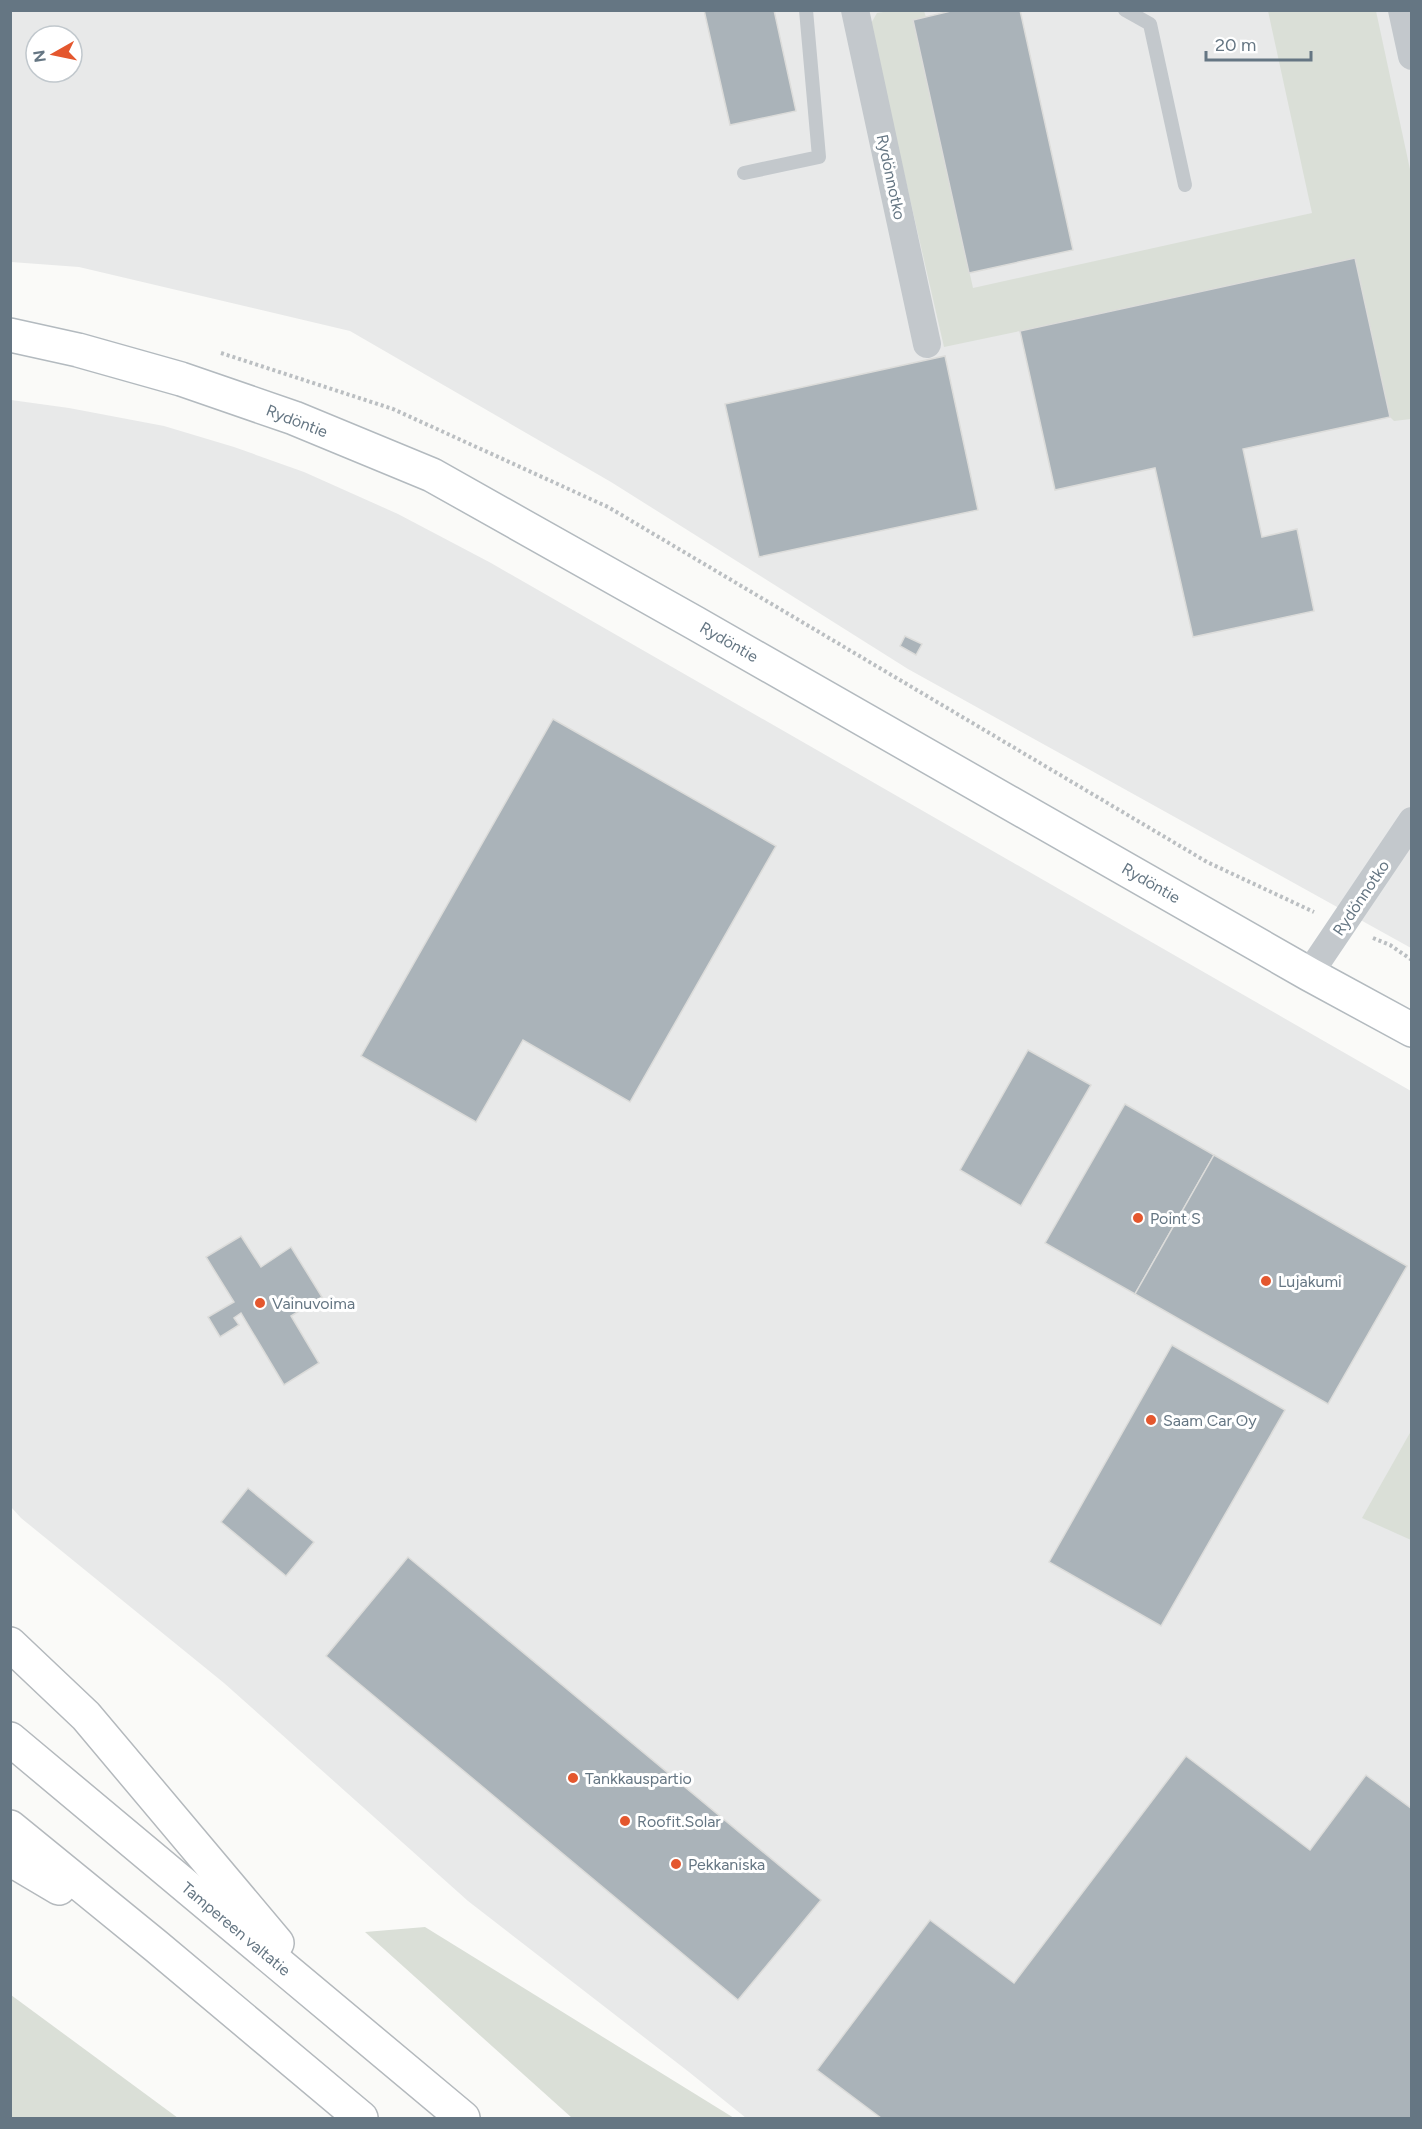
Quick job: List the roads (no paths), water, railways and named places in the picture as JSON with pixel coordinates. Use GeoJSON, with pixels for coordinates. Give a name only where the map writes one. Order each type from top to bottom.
{"type":"FeatureCollection","features":[{"type":"Feature","properties":{"kind":"main road","name":"Rydöntie"},"geometry":{"type":"LineString","coordinates":[[10,335],[78,350],[181,379],[294,418],[432,475],[696,623],[1309,974],[1412,1030]]}},
{"type":"Feature","properties":{"kind":"main road"},"geometry":{"type":"LineString","coordinates":[[10,1644],[86,1716],[334,2011]]}},
{"type":"Feature","properties":{"kind":"main road","name":"Tampereen valtatie"},"geometry":{"type":"LineString","coordinates":[[10,1739],[463,2118]]}},
{"type":"Feature","properties":{"kind":"main road"},"geometry":{"type":"LineString","coordinates":[[10,1827],[361,2118]]}},
{"type":"Feature","properties":{"kind":"main road"},"geometry":{"type":"LineString","coordinates":[[10,1859],[156,1946]]}},
{"type":"Feature","properties":{"kind":"street","name":"Rydönnotko"},"geometry":{"type":"LineString","coordinates":[[855,10],[927,344]]}},
{"type":"Feature","properties":{"kind":"street"},"geometry":{"type":"LineString","coordinates":[[1402,10],[1412,56]]}},
{"type":"Feature","properties":{"kind":"street","name":"Rydönnotko"},"geometry":{"type":"LineString","coordinates":[[1309,974],[1412,821]]}},
{"type":"Feature","properties":{"kind":"lane"},"geometry":{"type":"LineString","coordinates":[[744,173],[819,157],[806,10]]}},
{"type":"Feature","properties":{"kind":"lane"},"geometry":{"type":"LineString","coordinates":[[1125,10],[1150,24],[1185,185]]}},
{"type":"Feature","properties":{"kind":"place","name":"Point S"},"geometry":{"type":"Point","coordinates":[1138,1218]}},
{"type":"Feature","properties":{"kind":"place","name":"Lujakumi"},"geometry":{"type":"Point","coordinates":[1266,1281]}},
{"type":"Feature","properties":{"kind":"place","name":"Vainuvoima"},"geometry":{"type":"Point","coordinates":[260,1303]}},
{"type":"Feature","properties":{"kind":"place","name":"Saam Car Oy"},"geometry":{"type":"Point","coordinates":[1151,1420]}},
{"type":"Feature","properties":{"kind":"place","name":"Tankkauspartio"},"geometry":{"type":"Point","coordinates":[573,1778]}},
{"type":"Feature","properties":{"kind":"place","name":"Roofit.Solar"},"geometry":{"type":"Point","coordinates":[625,1821]}},
{"type":"Feature","properties":{"kind":"place","name":"Pekkaniska"},"geometry":{"type":"Point","coordinates":[676,1864]}}]}
